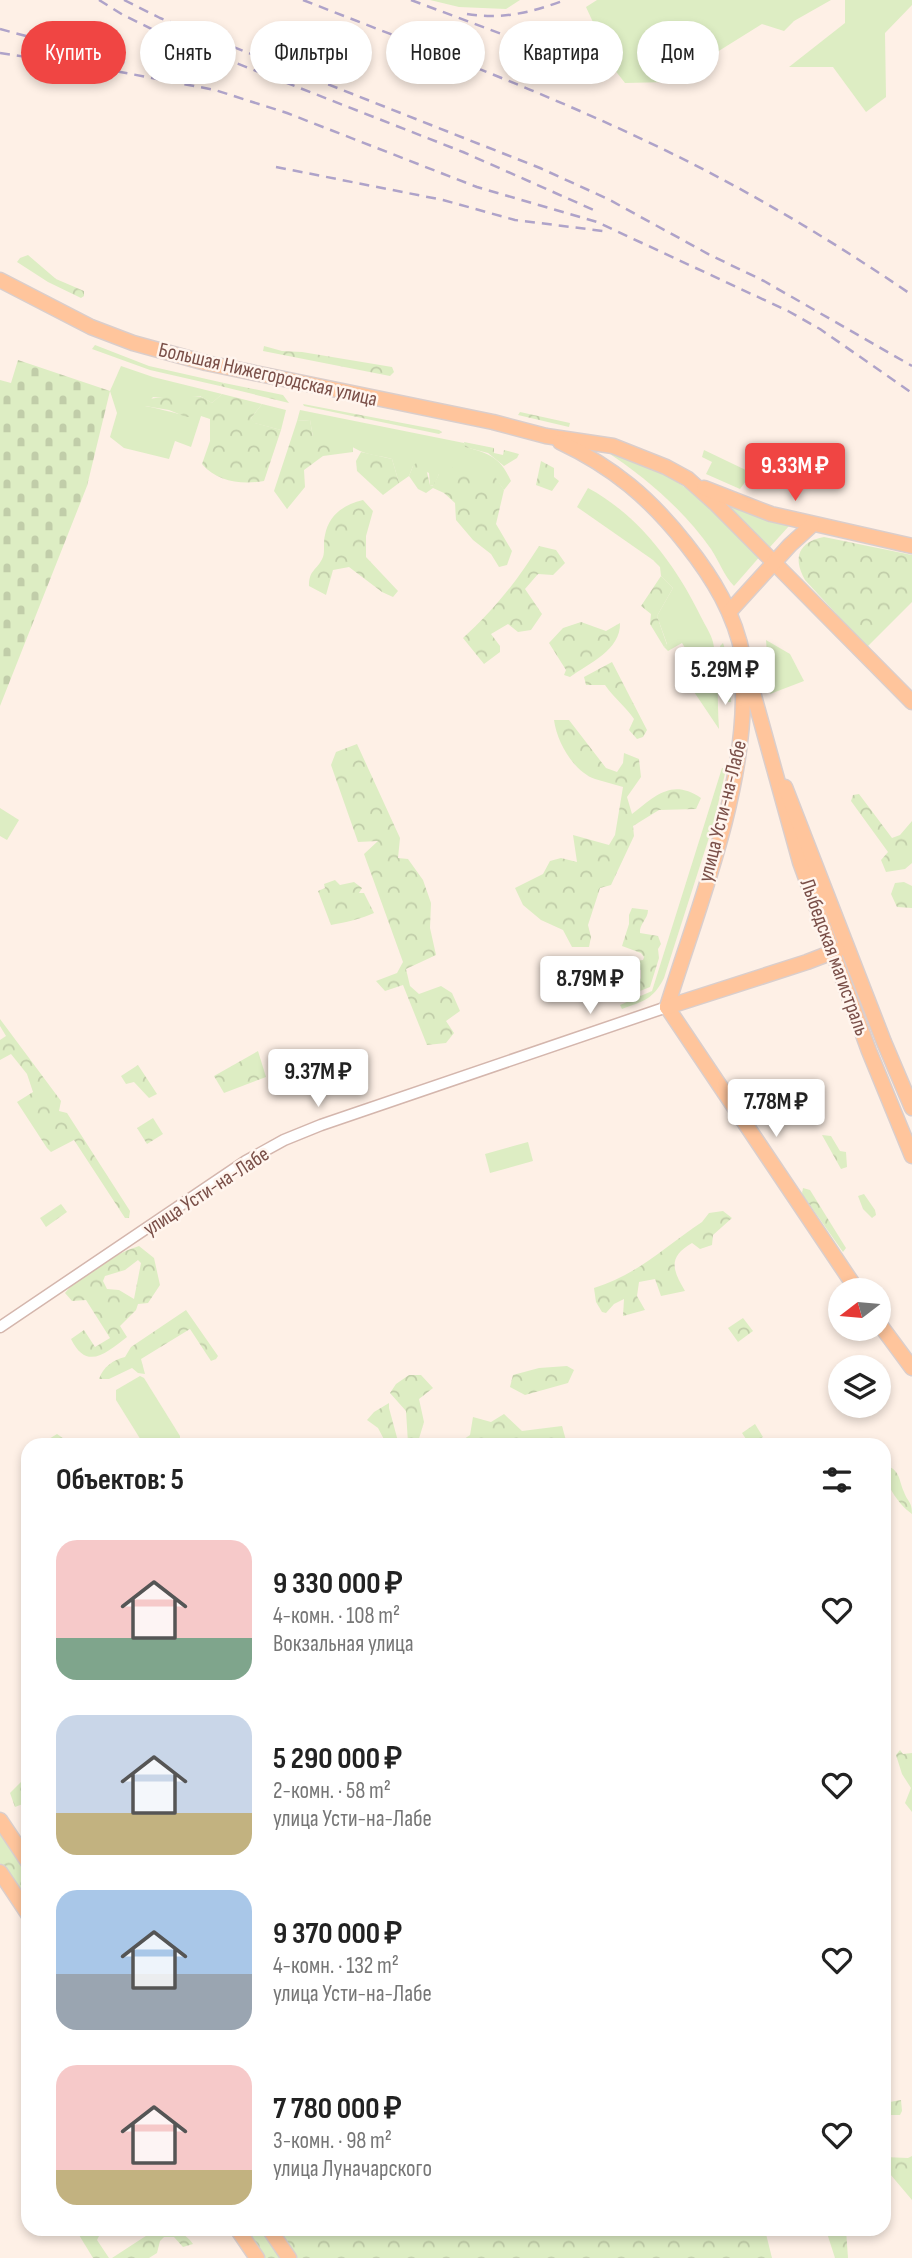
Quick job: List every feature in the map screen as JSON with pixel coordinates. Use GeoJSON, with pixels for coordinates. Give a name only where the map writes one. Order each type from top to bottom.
{"type":"FeatureCollection","features":[{"type":"Feature","properties":{"kind":"main road","name":"Большая Нижегородская улица"},"geometry":{"type":"LineString","coordinates":[[0,280],[79,321],[133,343],[206,363],[493,422],[546,436],[613,446],[666,467],[688,479],[775,562],[912,702]]}},
{"type":"Feature","properties":{"kind":"main road","name":"Большая Нижегородская улица"},"geometry":{"type":"LineString","coordinates":[[546,436],[588,455],[644,497],[669,522],[703,565],[730,611]]}},
{"type":"Feature","properties":{"kind":"main road"},"geometry":{"type":"LineString","coordinates":[[688,479],[753,509],[912,547]]}},
{"type":"Feature","properties":{"kind":"main road"},"geometry":{"type":"LineString","coordinates":[[730,611],[812,525]]}},
{"type":"Feature","properties":{"kind":"main road","name":"улица Усти-на-Лабе"},"geometry":{"type":"LineString","coordinates":[[667,1007],[722,829],[743,723],[744,659],[730,611]]}},
{"type":"Feature","properties":{"kind":"main road","name":"Лыбедская магистраль"},"geometry":{"type":"LineString","coordinates":[[744,659],[800,862],[832,953],[912,1156]]}},
{"type":"Feature","properties":{"kind":"main road","name":"Лыбедская магистраль"},"geometry":{"type":"LineString","coordinates":[[770,754],[795,809],[846,946],[912,1108]]}},
{"type":"Feature","properties":{"kind":"main road","name":"улица Усти-на-Лабе"},"geometry":{"type":"LineString","coordinates":[[667,1007],[832,953],[846,946]]}},
{"type":"Feature","properties":{"kind":"main road"},"geometry":{"type":"LineString","coordinates":[[667,1007],[849,1278]]}},
{"type":"Feature","properties":{"kind":"main road"},"geometry":{"type":"LineString","coordinates":[[891,1340],[912,1368]]}},
{"type":"Feature","properties":{"kind":"main road"},"geometry":{"type":"LineString","coordinates":[[0,1819],[21,1851]]}},
{"type":"Feature","properties":{"kind":"main road"},"geometry":{"type":"LineString","coordinates":[[0,1871],[21,1903]]}},
{"type":"Feature","properties":{"kind":"main road"},"geometry":{"type":"LineString","coordinates":[[242,2236],[257,2258]]}},
{"type":"Feature","properties":{"kind":"main road"},"geometry":{"type":"LineString","coordinates":[[274,2236],[289,2258]]}},
{"type":"Feature","properties":{"kind":"street","name":"улица Усти-на-Лабе"},"geometry":{"type":"LineString","coordinates":[[0,1326],[246,1161],[284,1140],[667,1007]]}},
{"type":"Feature","properties":{"kind":"green space"},"geometry":{"type":"Polygon","coordinates":[[[430,0],[520,0],[506,9],[459,7],[430,0]]]}},
{"type":"Feature","properties":{"kind":"green space"},"geometry":{"type":"Polygon","coordinates":[[[597,0],[831,0],[794,21],[784,31],[762,24],[719,51],[719,21],[637,21],[637,83],[625,83],[623,80],[623,21],[592,21],[586,7],[597,0]]]}},
{"type":"Feature","properties":{"kind":"green space"},"geometry":{"type":"Polygon","coordinates":[[[845,0],[912,0],[912,5],[885,33],[886,97],[866,112],[833,67],[789,67],[845,23],[845,0]]]}},
{"type":"Feature","properties":{"kind":"green space"},"geometry":{"type":"Polygon","coordinates":[[[28,255],[56,279],[84,291],[84,296],[81,298],[48,282],[17,262],[28,255]]]}},
{"type":"Feature","properties":{"kind":"green space"},"geometry":{"type":"Polygon","coordinates":[[[95,345],[149,366],[224,383],[220,386],[150,370],[92,349],[95,345]]]}},
{"type":"Feature","properties":{"kind":"green space"},"geometry":{"type":"Polygon","coordinates":[[[264,346],[392,367],[394,372],[390,376],[263,351],[264,346]]]}},
{"type":"Feature","properties":{"kind":"green space"},"geometry":{"type":"Polygon","coordinates":[[[18,360],[110,391],[87,486],[0,706],[0,380],[11,383],[18,360]]]}},
{"type":"Feature","properties":{"kind":"green space"},"geometry":{"type":"Polygon","coordinates":[[[121,366],[222,394],[212,403],[200,396],[174,399],[153,397],[145,406],[201,416],[191,447],[175,441],[169,459],[124,448],[110,437],[117,413],[110,391],[121,366]]]}},
{"type":"Feature","properties":{"kind":"green space"},"geometry":{"type":"Polygon","coordinates":[[[224,383],[283,395],[289,403],[220,386],[224,383]]]}},
{"type":"Feature","properties":{"kind":"green space"},"geometry":{"type":"Polygon","coordinates":[[[222,394],[262,404],[251,418],[255,423],[281,430],[264,481],[230,481],[215,475],[202,464],[210,441],[210,419],[201,416],[186,417],[169,410],[145,406],[142,400],[198,396],[212,403],[222,394]]]}},
{"type":"Feature","properties":{"kind":"green space"},"geometry":{"type":"Polygon","coordinates":[[[262,404],[286,410],[281,430],[254,423],[251,418],[262,404]]]}},
{"type":"Feature","properties":{"kind":"green space"},"geometry":{"type":"Polygon","coordinates":[[[303,404],[439,430],[442,432],[439,434],[303,404]]]}},
{"type":"Feature","properties":{"kind":"green space"},"geometry":{"type":"Polygon","coordinates":[[[300,410],[464,443],[466,447],[498,462],[511,481],[504,490],[493,475],[439,474],[434,486],[430,485],[429,473],[413,466],[409,476],[399,483],[392,459],[363,452],[333,439],[313,437],[310,420],[297,421],[300,410]]]}},
{"type":"Feature","properties":{"kind":"green space"},"geometry":{"type":"Polygon","coordinates":[[[520,412],[570,423],[569,427],[518,415],[520,412]]]}},
{"type":"Feature","properties":{"kind":"green space"},"geometry":{"type":"Polygon","coordinates":[[[310,420],[313,437],[333,437],[353,445],[353,452],[323,456],[304,470],[305,487],[287,509],[274,491],[297,421],[310,420]]]}},
{"type":"Feature","properties":{"kind":"green space"},"geometry":{"type":"Polygon","coordinates":[[[464,442],[494,448],[494,453],[503,455],[504,450],[519,454],[504,466],[488,453],[465,447],[464,442]]]}},
{"type":"Feature","properties":{"kind":"green space"},"geometry":{"type":"Polygon","coordinates":[[[605,448],[669,477],[686,488],[762,554],[734,586],[711,549],[688,520],[634,471],[604,450],[605,448]]]}},
{"type":"Feature","properties":{"kind":"green space"},"geometry":{"type":"Polygon","coordinates":[[[704,450],[752,473],[740,489],[706,474],[712,462],[702,457],[704,450]]]}},
{"type":"Feature","properties":{"kind":"green space"},"geometry":{"type":"Polygon","coordinates":[[[361,452],[392,459],[399,483],[383,495],[357,471],[356,461],[361,452]]]}},
{"type":"Feature","properties":{"kind":"green space"},"geometry":{"type":"Polygon","coordinates":[[[423,456],[430,485],[433,486],[439,474],[458,465],[494,475],[504,490],[496,524],[512,551],[507,565],[499,567],[491,554],[473,540],[456,520],[455,503],[444,493],[433,488],[426,493],[418,489],[409,476],[413,466],[423,456]]]}},
{"type":"Feature","properties":{"kind":"green space"},"geometry":{"type":"Polygon","coordinates":[[[541,461],[554,468],[554,477],[559,481],[552,491],[536,485],[541,461]]]}},
{"type":"Feature","properties":{"kind":"green space"},"geometry":{"type":"Polygon","coordinates":[[[588,488],[607,499],[640,527],[668,561],[691,598],[713,642],[719,729],[682,674],[695,664],[682,643],[668,651],[664,647],[667,644],[657,616],[673,588],[661,576],[660,567],[653,560],[577,507],[588,488]]]}},
{"type":"Feature","properties":{"kind":"green space"},"geometry":{"type":"Polygon","coordinates":[[[363,500],[373,511],[366,536],[366,557],[398,591],[393,597],[382,592],[349,567],[333,570],[326,595],[309,586],[309,580],[323,557],[327,528],[338,512],[363,500]]]}},
{"type":"Feature","properties":{"kind":"green space"},"geometry":{"type":"Polygon","coordinates":[[[725,502],[789,526],[770,547],[723,504],[725,502]]]}},
{"type":"Feature","properties":{"kind":"green space"},"geometry":{"type":"Polygon","coordinates":[[[824,537],[912,555],[912,602],[867,647],[805,580],[801,572],[800,552],[815,539],[824,537]]]}},
{"type":"Feature","properties":{"kind":"green space"},"geometry":{"type":"Polygon","coordinates":[[[539,546],[556,550],[565,563],[553,575],[538,574],[525,589],[542,614],[531,630],[518,632],[508,624],[491,634],[500,646],[500,652],[484,664],[463,638],[504,595],[539,546]]]}},
{"type":"Feature","properties":{"kind":"green space"},"geometry":{"type":"Polygon","coordinates":[[[661,576],[673,588],[657,616],[667,645],[664,647],[650,624],[651,614],[641,606],[661,576]]]}},
{"type":"Feature","properties":{"kind":"green space"},"geometry":{"type":"Polygon","coordinates":[[[581,622],[606,631],[620,623],[619,632],[610,648],[570,677],[564,675],[566,670],[549,643],[563,628],[581,622]]]}},
{"type":"Feature","properties":{"kind":"green space"},"geometry":{"type":"Polygon","coordinates":[[[766,640],[790,654],[804,681],[770,694],[766,640]]]}},
{"type":"Feature","properties":{"kind":"green space"},"geometry":{"type":"Polygon","coordinates":[[[723,643],[729,661],[731,702],[728,702],[720,646],[723,643]]]}},
{"type":"Feature","properties":{"kind":"green space"},"geometry":{"type":"Polygon","coordinates":[[[612,662],[647,730],[643,737],[637,739],[629,730],[634,719],[605,685],[586,685],[584,677],[612,662]]]}},
{"type":"Feature","properties":{"kind":"green space"},"geometry":{"type":"Polygon","coordinates":[[[554,720],[569,720],[606,768],[617,772],[623,763],[624,753],[639,759],[641,777],[627,797],[632,814],[656,796],[672,790],[691,792],[701,798],[696,809],[659,810],[633,826],[634,836],[611,885],[600,888],[588,925],[591,937],[589,947],[572,947],[563,930],[541,920],[523,905],[515,888],[543,874],[550,861],[561,858],[577,862],[573,835],[609,845],[615,835],[623,787],[595,779],[580,770],[562,746],[554,720]]]}},
{"type":"Feature","properties":{"kind":"green space"},"geometry":{"type":"Polygon","coordinates":[[[357,744],[400,838],[398,858],[408,859],[423,880],[431,903],[430,928],[436,955],[406,969],[410,986],[419,994],[441,986],[452,993],[460,1011],[446,1021],[454,1033],[446,1043],[427,1045],[403,985],[385,991],[376,981],[397,973],[403,962],[364,854],[378,841],[358,842],[331,765],[336,752],[357,744]]]}},
{"type":"Feature","properties":{"kind":"green space"},"geometry":{"type":"Polygon","coordinates":[[[722,768],[726,769],[714,822],[664,978],[651,995],[622,1009],[620,1005],[652,991],[722,768]]]}},
{"type":"Feature","properties":{"kind":"green space"},"geometry":{"type":"Polygon","coordinates":[[[859,794],[892,838],[900,835],[912,821],[912,863],[905,869],[886,872],[881,860],[888,852],[851,801],[853,795],[859,794]]]}},
{"type":"Feature","properties":{"kind":"green space"},"geometry":{"type":"Polygon","coordinates":[[[0,808],[19,820],[7,840],[0,836],[0,808]]]}},
{"type":"Feature","properties":{"kind":"green space"},"geometry":{"type":"Polygon","coordinates":[[[335,880],[340,885],[354,882],[362,888],[359,893],[364,893],[374,913],[331,925],[318,891],[325,888],[324,884],[335,880]]]}},
{"type":"Feature","properties":{"kind":"green space"},"geometry":{"type":"Polygon","coordinates":[[[904,882],[912,886],[912,908],[897,907],[891,894],[895,883],[904,882]]]}},
{"type":"Feature","properties":{"kind":"green space"},"geometry":{"type":"Polygon","coordinates":[[[632,908],[648,910],[640,933],[658,936],[661,944],[650,987],[630,995],[641,978],[641,970],[636,969],[635,961],[643,960],[644,957],[641,953],[622,946],[632,908]]]}},
{"type":"Feature","properties":{"kind":"green space"},"geometry":{"type":"Polygon","coordinates":[[[0,1019],[61,1101],[59,1111],[67,1113],[130,1211],[129,1218],[125,1218],[74,1140],[51,1152],[17,1102],[33,1092],[27,1074],[11,1054],[0,1060],[0,1040],[6,1036],[0,1026],[0,1019]]]}},
{"type":"Feature","properties":{"kind":"green space"},"geometry":{"type":"Polygon","coordinates":[[[258,1051],[266,1077],[224,1093],[214,1076],[258,1051]]]}},
{"type":"Feature","properties":{"kind":"green space"},"geometry":{"type":"Polygon","coordinates":[[[138,1065],[157,1094],[149,1098],[134,1082],[126,1084],[121,1076],[138,1065]]]}},
{"type":"Feature","properties":{"kind":"green space"},"geometry":{"type":"Polygon","coordinates":[[[153,1118],[163,1134],[147,1144],[137,1128],[153,1118]]]}},
{"type":"Feature","properties":{"kind":"green space"},"geometry":{"type":"Polygon","coordinates":[[[822,1135],[831,1136],[840,1151],[846,1152],[847,1167],[841,1169],[822,1135]]]}},
{"type":"Feature","properties":{"kind":"green space"},"geometry":{"type":"Polygon","coordinates":[[[528,1142],[533,1161],[490,1173],[485,1154],[528,1142]]]}},
{"type":"Feature","properties":{"kind":"green space"},"geometry":{"type":"Polygon","coordinates":[[[803,1188],[810,1190],[846,1248],[843,1252],[802,1194],[803,1188]]]}},
{"type":"Feature","properties":{"kind":"green space"},"geometry":{"type":"Polygon","coordinates":[[[864,1194],[875,1210],[876,1215],[872,1218],[863,1209],[858,1196],[864,1194]]]}},
{"type":"Feature","properties":{"kind":"green space"},"geometry":{"type":"Polygon","coordinates":[[[61,1204],[67,1212],[46,1227],[40,1218],[61,1204]]]}},
{"type":"Feature","properties":{"kind":"green space"},"geometry":{"type":"Polygon","coordinates":[[[723,1211],[732,1218],[713,1235],[712,1245],[700,1249],[692,1243],[679,1253],[676,1259],[675,1270],[685,1291],[661,1296],[655,1279],[639,1282],[637,1296],[645,1310],[623,1316],[624,1299],[614,1304],[606,1313],[602,1312],[596,1302],[594,1288],[638,1268],[702,1222],[709,1213],[723,1211]]]}},
{"type":"Feature","properties":{"kind":"green space"},"geometry":{"type":"Polygon","coordinates":[[[139,1246],[154,1258],[160,1285],[148,1303],[138,1304],[136,1310],[120,1326],[127,1337],[105,1353],[90,1357],[84,1355],[71,1339],[84,1330],[95,1347],[110,1338],[86,1300],[72,1301],[65,1293],[89,1272],[139,1246]],[[138,1260],[125,1270],[105,1276],[103,1281],[107,1289],[119,1290],[134,1299],[141,1263],[138,1260]]]}},
{"type":"Feature","properties":{"kind":"green space"},"geometry":{"type":"Polygon","coordinates":[[[186,1310],[218,1356],[216,1359],[211,1361],[190,1329],[141,1359],[145,1374],[132,1368],[109,1379],[99,1379],[113,1362],[125,1357],[131,1347],[186,1310]]]}},
{"type":"Feature","properties":{"kind":"green space"},"geometry":{"type":"Polygon","coordinates":[[[743,1318],[753,1331],[738,1342],[728,1328],[743,1318]]]}},
{"type":"Feature","properties":{"kind":"green space"},"geometry":{"type":"Polygon","coordinates":[[[567,1366],[574,1370],[568,1383],[525,1395],[510,1387],[513,1375],[539,1368],[567,1366]]]}},
{"type":"Feature","properties":{"kind":"green space"},"geometry":{"type":"Polygon","coordinates":[[[409,1375],[421,1375],[433,1388],[419,1399],[424,1422],[419,1438],[408,1438],[406,1411],[390,1393],[396,1384],[409,1375]]]}},
{"type":"Feature","properties":{"kind":"green space"},"geometry":{"type":"Polygon","coordinates":[[[140,1376],[144,1378],[180,1438],[140,1438],[116,1400],[116,1390],[140,1376]]]}},
{"type":"Feature","properties":{"kind":"green space"},"geometry":{"type":"Polygon","coordinates":[[[389,1403],[397,1438],[383,1438],[378,1428],[367,1420],[389,1403]]]}},
{"type":"Feature","properties":{"kind":"green space"},"geometry":{"type":"Polygon","coordinates":[[[504,1414],[522,1431],[562,1426],[565,1438],[466,1438],[470,1435],[473,1417],[491,1422],[504,1414]]]}},
{"type":"Feature","properties":{"kind":"green space"},"geometry":{"type":"Polygon","coordinates":[[[755,1424],[763,1437],[745,1438],[742,1433],[755,1424]]]}},
{"type":"Feature","properties":{"kind":"green space"},"geometry":{"type":"Polygon","coordinates":[[[891,1468],[898,1475],[905,1496],[911,1504],[912,1514],[901,1504],[892,1492],[891,1468]]]}},
{"type":"Feature","properties":{"kind":"green space"},"geometry":{"type":"Polygon","coordinates":[[[900,1750],[903,1754],[912,1753],[912,1812],[905,1803],[911,1788],[902,1774],[896,1755],[900,1750]]]}},
{"type":"Feature","properties":{"kind":"green space"},"geometry":{"type":"Polygon","coordinates":[[[21,1782],[21,1805],[15,1807],[10,1793],[21,1782]]]}},
{"type":"Feature","properties":{"kind":"green space"},"geometry":{"type":"Polygon","coordinates":[[[0,1832],[21,1864],[21,1895],[0,1863],[0,1832]]]}},
{"type":"Feature","properties":{"kind":"green space"},"geometry":{"type":"Polygon","coordinates":[[[901,2100],[900,2115],[891,2115],[891,2102],[901,2100]]]}},
{"type":"Feature","properties":{"kind":"green space"},"geometry":{"type":"Polygon","coordinates":[[[912,2156],[912,2200],[891,2175],[891,2157],[912,2156]]]}},
{"type":"Feature","properties":{"kind":"green space"},"geometry":{"type":"Polygon","coordinates":[[[80,2236],[99,2236],[97,2240],[109,2258],[93,2258],[80,2236]]]}},
{"type":"Feature","properties":{"kind":"green space"},"geometry":{"type":"Polygon","coordinates":[[[146,2236],[184,2236],[193,2244],[183,2247],[174,2237],[164,2237],[157,2253],[149,2258],[112,2258],[146,2236]]]}},
{"type":"Feature","properties":{"kind":"green space"},"geometry":{"type":"Polygon","coordinates":[[[248,2236],[267,2236],[282,2258],[263,2258],[248,2236]]]}},
{"type":"Feature","properties":{"kind":"green space"},"geometry":{"type":"Polygon","coordinates":[[[281,2236],[766,2236],[772,2258],[295,2258],[281,2236]]]}},
{"type":"Feature","properties":{"kind":"green space"},"geometry":{"type":"Polygon","coordinates":[[[828,2236],[846,2236],[848,2258],[835,2258],[828,2236]]]}},
{"type":"Feature","properties":{"kind":"railway"},"geometry":{"type":"LineString","coordinates":[[99,0],[162,34],[463,152],[596,211]]}},
{"type":"Feature","properties":{"kind":"railway"},"geometry":{"type":"LineString","coordinates":[[124,0],[160,18],[540,168],[608,199],[710,255],[764,281],[912,366]]}},
{"type":"Feature","properties":{"kind":"railway"},"geometry":{"type":"LineString","coordinates":[[303,0],[498,76],[642,139],[774,208],[912,295]]}},
{"type":"Feature","properties":{"kind":"railway"},"geometry":{"type":"LineString","coordinates":[[411,0],[499,33]]}},
{"type":"Feature","properties":{"kind":"railway"},"geometry":{"type":"LineString","coordinates":[[467,14],[517,14],[565,0]]}},
{"type":"Feature","properties":{"kind":"railway"},"geometry":{"type":"LineString","coordinates":[[0,29],[21,35]]}},
{"type":"Feature","properties":{"kind":"railway"},"geometry":{"type":"LineString","coordinates":[[0,53],[215,90],[287,113],[477,187],[597,222],[788,311],[820,329],[912,393]]}},
{"type":"Feature","properties":{"kind":"railway"},"geometry":{"type":"LineString","coordinates":[[276,167],[443,200],[515,220],[603,231]]}}]}
